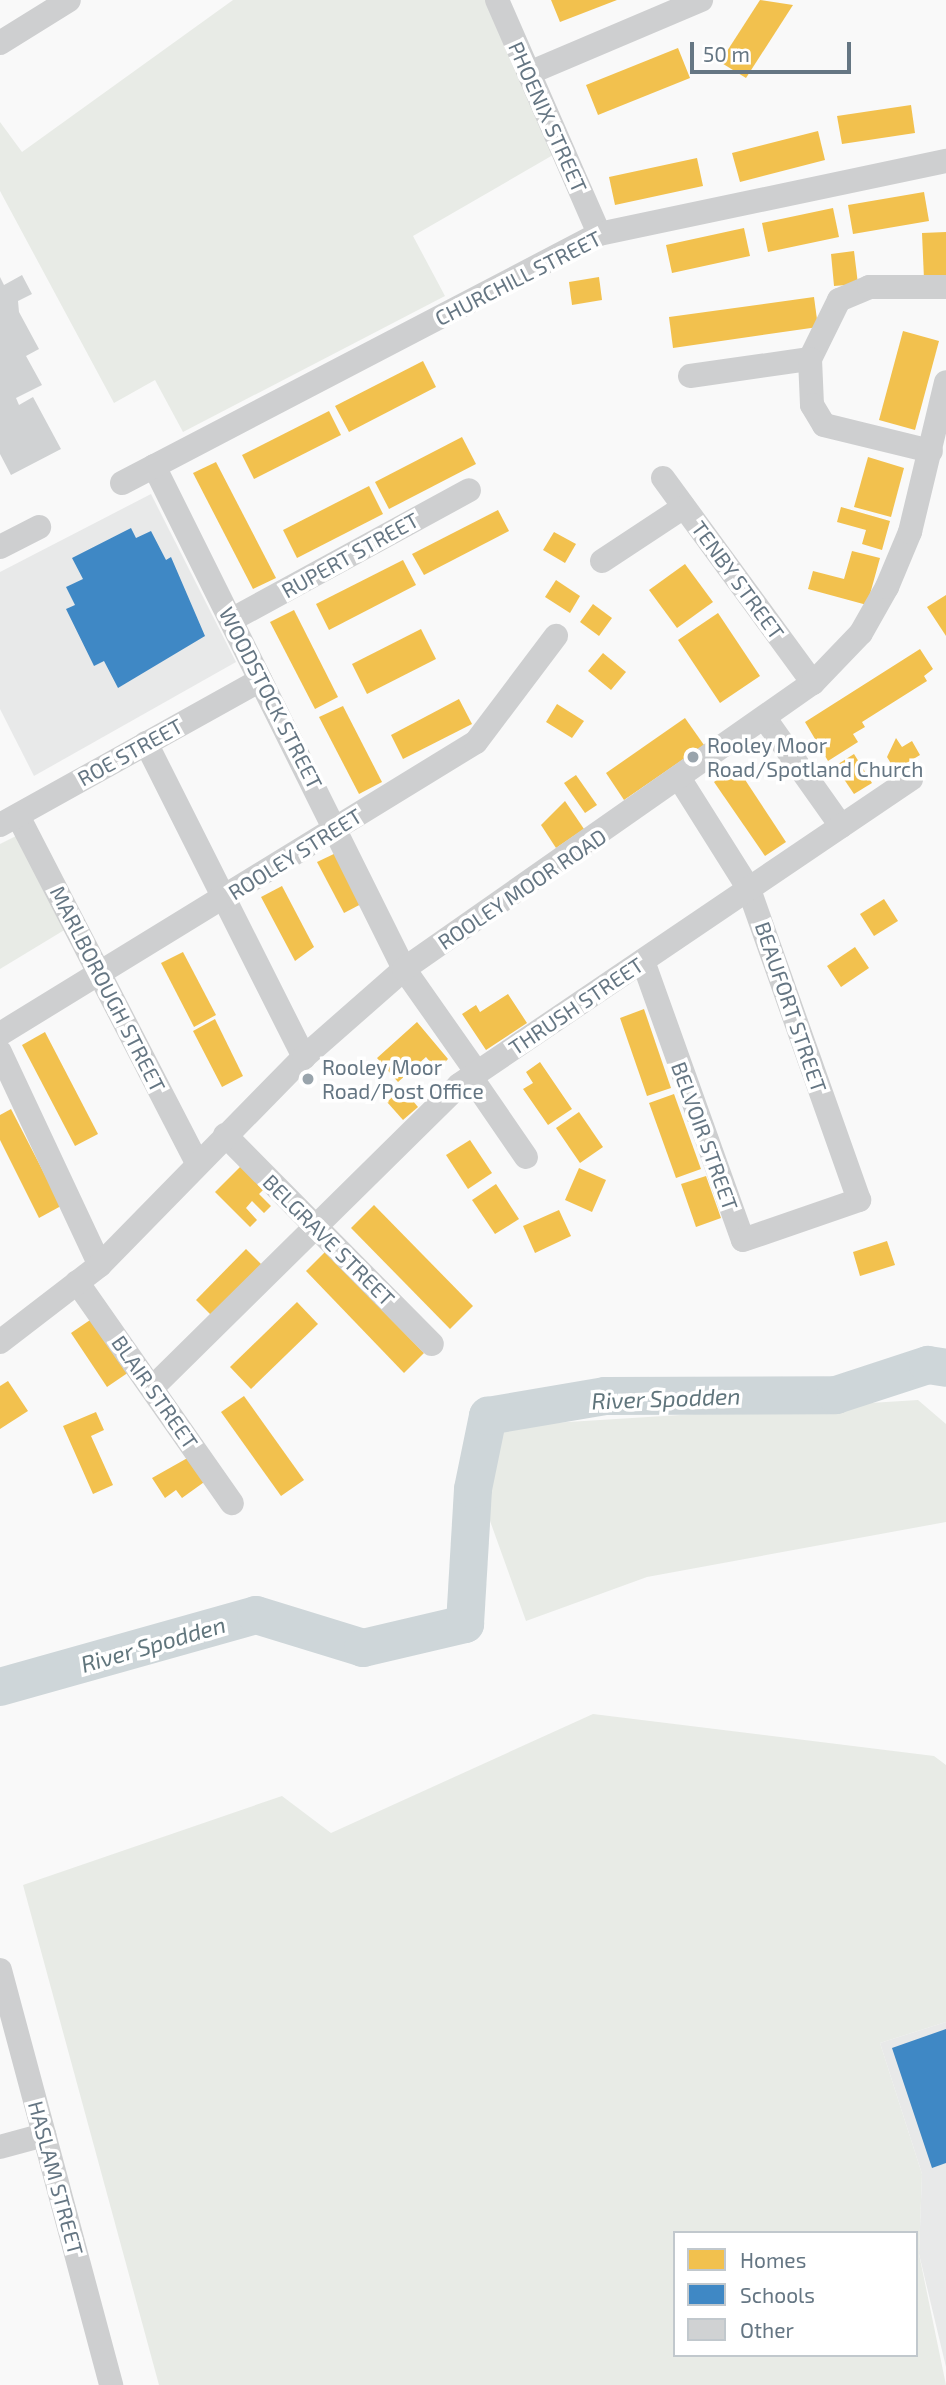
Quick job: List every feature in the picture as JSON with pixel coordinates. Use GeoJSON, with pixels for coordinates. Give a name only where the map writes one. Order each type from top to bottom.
{"type":"FeatureCollection","features":[{"type":"Feature","properties":{"kind":"street"},"geometry":{"type":"LineString","coordinates":[[0,43],[69,0]]}},
{"type":"Feature","properties":{"kind":"street","name":"PHOENIX STREET"},"geometry":{"type":"LineString","coordinates":[[497,0],[599,234]]}},
{"type":"Feature","properties":{"kind":"street"},"geometry":{"type":"LineString","coordinates":[[529,74],[701,0]]}},
{"type":"Feature","properties":{"kind":"street","name":"CHURCHILL STREET"},"geometry":{"type":"LineString","coordinates":[[122,483],[599,234],[946,160]]}},
{"type":"Feature","properties":{"kind":"street"},"geometry":{"type":"LineString","coordinates":[[931,451],[824,425],[812,405],[810,359],[839,300],[869,287],[946,287]]}},
{"type":"Feature","properties":{"kind":"street"},"geometry":{"type":"LineString","coordinates":[[690,376],[810,359]]}},
{"type":"Feature","properties":{"kind":"street","name":"ROOLEY MOOR ROAD"},"geometry":{"type":"LineString","coordinates":[[0,1342],[100,1265],[304,1057],[404,969],[681,781],[813,683],[861,633],[887,587],[931,451],[946,382]]}},
{"type":"Feature","properties":{"kind":"street","name":"WOODSTOCK STREET"},"geometry":{"type":"LineString","coordinates":[[154,466],[260,680],[338,826],[404,969],[526,1157]]}},
{"type":"Feature","properties":{"kind":"street","name":"TENBY STREET"},"geometry":{"type":"LineString","coordinates":[[663,478],[813,683]]}},
{"type":"Feature","properties":{"kind":"street","name":"RUPERT STREET"},"geometry":{"type":"LineString","coordinates":[[231,620],[469,490]]}},
{"type":"Feature","properties":{"kind":"street"},"geometry":{"type":"LineString","coordinates":[[602,561],[684,507]]}},
{"type":"Feature","properties":{"kind":"street"},"geometry":{"type":"LineString","coordinates":[[0,547],[39,527]]}},
{"type":"Feature","properties":{"kind":"street","name":"ROOLEY STREET"},"geometry":{"type":"LineString","coordinates":[[0,1034],[223,900],[476,742],[556,636]]}},
{"type":"Feature","properties":{"kind":"street","name":"ROE STREET"},"geometry":{"type":"LineString","coordinates":[[9,820],[260,680]]}},
{"type":"Feature","properties":{"kind":"street"},"geometry":{"type":"LineString","coordinates":[[766,720],[841,826]]}},
{"type":"Feature","properties":{"kind":"street"},"geometry":{"type":"LineString","coordinates":[[146,743],[304,1057]]}},
{"type":"Feature","properties":{"kind":"street","name":"THRUSH STREET"},"geometry":{"type":"LineString","coordinates":[[152,1388],[474,1075],[911,779]]}},
{"type":"Feature","properties":{"kind":"street","name":"BEAUFORT STREET"},"geometry":{"type":"LineString","coordinates":[[681,781],[749,889],[859,1200],[814,1215]]}},
{"type":"Feature","properties":{"kind":"street","name":"MARLBOROUGH STREET"},"geometry":{"type":"LineString","coordinates":[[9,820],[100,972],[198,1164]]}},
{"type":"Feature","properties":{"kind":"street","name":"BELVOIR STREET"},"geometry":{"type":"LineString","coordinates":[[643,961],[743,1240],[814,1215]]}},
{"type":"Feature","properties":{"kind":"street"},"geometry":{"type":"LineString","coordinates":[[0,1052],[100,1265]]}},
{"type":"Feature","properties":{"kind":"street","name":"BELGRAVE STREET"},"geometry":{"type":"LineString","coordinates":[[225,1135],[432,1344]]}},
{"type":"Feature","properties":{"kind":"street","name":"BLAIR STREET"},"geometry":{"type":"LineString","coordinates":[[77,1282],[232,1503]]}},
{"type":"Feature","properties":{"kind":"street","name":"HASLAM STREET"},"geometry":{"type":"LineString","coordinates":[[0,1970],[111,2385]]}},
{"type":"Feature","properties":{"kind":"street"},"geometry":{"type":"LineString","coordinates":[[0,2147],[44,2135]]}},
{"type":"Feature","properties":{"kind":"shaded area"},"geometry":{"type":"Polygon","coordinates":[[[233,0],[487,0],[553,155],[413,236],[445,296],[183,432],[155,380],[114,403],[0,191],[0,122],[22,152],[233,0]]]}},
{"type":"Feature","properties":{"kind":"shaded area"},"geometry":{"type":"Polygon","coordinates":[[[151,494],[236,662],[34,776],[0,709],[0,572],[151,494]]]}},
{"type":"Feature","properties":{"kind":"shaded area"},"geometry":{"type":"Polygon","coordinates":[[[18,835],[66,929],[0,969],[0,844],[18,835]]]}},
{"type":"Feature","properties":{"kind":"shaded area"},"geometry":{"type":"Polygon","coordinates":[[[918,1400],[946,1424],[946,1522],[647,1577],[526,1621],[485,1507],[489,1427],[918,1400]]]}},
{"type":"Feature","properties":{"kind":"shaded area"},"geometry":{"type":"Polygon","coordinates":[[[593,1714],[934,1756],[946,1765],[946,2022],[880,2043],[922,2174],[919,2254],[946,2385],[159,2385],[23,1885],[282,1796],[331,1833],[593,1714]]]}},
{"type":"Feature","properties":{"kind":"shaded area"},"geometry":{"type":"Polygon","coordinates":[[[946,2022],[946,2367],[919,2254],[922,2174],[880,2043],[946,2022]]]}},
{"type":"Feature","properties":{"kind":"building: Homes"},"geometry":{"type":"Polygon","coordinates":[[[551,0],[617,0],[560,22],[551,0]]]}},
{"type":"Feature","properties":{"kind":"building: Homes"},"geometry":{"type":"Polygon","coordinates":[[[760,0],[793,5],[746,78],[720,62],[760,0]]]}},
{"type":"Feature","properties":{"kind":"building: Homes"},"geometry":{"type":"Polygon","coordinates":[[[678,48],[690,78],[598,115],[586,85],[678,48]]]}},
{"type":"Feature","properties":{"kind":"building: Homes"},"geometry":{"type":"Polygon","coordinates":[[[911,105],[915,133],[842,144],[837,116],[911,105]]]}},
{"type":"Feature","properties":{"kind":"building: Homes"},"geometry":{"type":"Polygon","coordinates":[[[818,131],[825,160],[740,182],[732,153],[818,131]]]}},
{"type":"Feature","properties":{"kind":"building: Homes"},"geometry":{"type":"Polygon","coordinates":[[[697,158],[703,186],[615,205],[609,177],[697,158]]]}},
{"type":"Feature","properties":{"kind":"building: Homes"},"geometry":{"type":"Polygon","coordinates":[[[924,192],[929,221],[853,234],[848,205],[924,192]]]}},
{"type":"Feature","properties":{"kind":"building: Homes"},"geometry":{"type":"Polygon","coordinates":[[[833,208],[839,237],[768,252],[762,223],[833,208]]]}},
{"type":"Feature","properties":{"kind":"building: Homes"},"geometry":{"type":"Polygon","coordinates":[[[744,228],[750,256],[672,273],[666,245],[744,228]]]}},
{"type":"Feature","properties":{"kind":"building: Homes"},"geometry":{"type":"Polygon","coordinates":[[[946,232],[946,278],[924,279],[922,233],[946,232]]]}},
{"type":"Feature","properties":{"kind":"building: Homes"},"geometry":{"type":"Polygon","coordinates":[[[854,251],[858,284],[834,286],[831,254],[854,251]]]}},
{"type":"Feature","properties":{"kind":"building: Homes"},"geometry":{"type":"Polygon","coordinates":[[[599,277],[602,300],[572,305],[569,282],[599,277]]]}},
{"type":"Feature","properties":{"kind":"building: Homes"},"geometry":{"type":"Polygon","coordinates":[[[814,297],[818,327],[673,348],[669,317],[814,297]]]}},
{"type":"Feature","properties":{"kind":"building: Homes"},"geometry":{"type":"Polygon","coordinates":[[[903,331],[939,341],[915,430],[879,420],[903,331]]]}},
{"type":"Feature","properties":{"kind":"building: Homes"},"geometry":{"type":"Polygon","coordinates":[[[423,361],[436,387],[349,432],[335,406],[423,361]]]}},
{"type":"Feature","properties":{"kind":"building: Homes"},"geometry":{"type":"Polygon","coordinates":[[[329,411],[341,435],[254,479],[242,455],[329,411]]]}},
{"type":"Feature","properties":{"kind":"building: Homes"},"geometry":{"type":"Polygon","coordinates":[[[462,437],[476,464],[389,509],[375,482],[462,437]]]}},
{"type":"Feature","properties":{"kind":"building: Homes"},"geometry":{"type":"Polygon","coordinates":[[[868,457],[904,468],[891,517],[854,507],[868,457]]]}},
{"type":"Feature","properties":{"kind":"building: Homes"},"geometry":{"type":"Polygon","coordinates":[[[216,462],[276,578],[253,589],[193,473],[216,462]]]}},
{"type":"Feature","properties":{"kind":"building: Homes"},"geometry":{"type":"Polygon","coordinates":[[[369,486],[383,514],[297,558],[283,530],[369,486]]]}},
{"type":"Feature","properties":{"kind":"building: Homes"},"geometry":{"type":"Polygon","coordinates":[[[841,507],[890,521],[882,550],[862,544],[866,530],[837,522],[841,507]]]}},
{"type":"Feature","properties":{"kind":"building: Homes"},"geometry":{"type":"Polygon","coordinates":[[[498,510],[509,531],[424,575],[412,554],[498,510]]]}},
{"type":"Feature","properties":{"kind":"building: Homes"},"geometry":{"type":"Polygon","coordinates":[[[554,532],[576,544],[565,563],[543,550],[554,532]]]}},
{"type":"Feature","properties":{"kind":"building: Homes"},"geometry":{"type":"Polygon","coordinates":[[[852,551],[880,558],[867,605],[808,589],[813,571],[844,579],[852,551]]]}},
{"type":"Feature","properties":{"kind":"building: Homes"},"geometry":{"type":"Polygon","coordinates":[[[403,560],[416,585],[329,630],[316,604],[403,560]]]}},
{"type":"Feature","properties":{"kind":"building: Homes"},"geometry":{"type":"Polygon","coordinates":[[[685,564],[713,602],[677,628],[649,590],[685,564]]]}},
{"type":"Feature","properties":{"kind":"building: Homes"},"geometry":{"type":"Polygon","coordinates":[[[556,580],[580,596],[570,613],[545,597],[556,580]]]}},
{"type":"Feature","properties":{"kind":"building: Homes"},"geometry":{"type":"Polygon","coordinates":[[[946,595],[946,636],[927,607],[946,595]]]}},
{"type":"Feature","properties":{"kind":"building: Homes"},"geometry":{"type":"Polygon","coordinates":[[[593,604],[612,618],[599,636],[580,622],[593,604]]]}},
{"type":"Feature","properties":{"kind":"building: Homes"},"geometry":{"type":"Polygon","coordinates":[[[294,610],[338,697],[315,709],[270,622],[294,610]]]}},
{"type":"Feature","properties":{"kind":"building: Homes"},"geometry":{"type":"Polygon","coordinates":[[[718,613],[760,676],[720,703],[678,640],[718,613]]]}},
{"type":"Feature","properties":{"kind":"building: Homes"},"geometry":{"type":"Polygon","coordinates":[[[421,629],[436,659],[367,694],[352,664],[421,629]]]}},
{"type":"Feature","properties":{"kind":"building: Homes"},"geometry":{"type":"Polygon","coordinates":[[[920,649],[933,669],[924,676],[927,681],[862,722],[865,727],[853,734],[858,742],[828,761],[805,722],[920,649]]]}},
{"type":"Feature","properties":{"kind":"building: Homes"},"geometry":{"type":"Polygon","coordinates":[[[603,653],[626,672],[611,690],[588,671],[603,653]]]}},
{"type":"Feature","properties":{"kind":"building: Homes"},"geometry":{"type":"Polygon","coordinates":[[[459,699],[472,724],[403,759],[391,735],[459,699]]]}},
{"type":"Feature","properties":{"kind":"building: Homes"},"geometry":{"type":"Polygon","coordinates":[[[557,704],[584,721],[572,738],[546,722],[557,704]]]}},
{"type":"Feature","properties":{"kind":"building: Homes"},"geometry":{"type":"Polygon","coordinates":[[[343,706],[382,782],[359,794],[319,717],[343,706]]]}},
{"type":"Feature","properties":{"kind":"building: Homes"},"geometry":{"type":"Polygon","coordinates":[[[685,718],[704,745],[624,800],[606,773],[685,718]]]}},
{"type":"Feature","properties":{"kind":"building: Homes"},"geometry":{"type":"Polygon","coordinates":[[[896,738],[902,747],[912,741],[920,755],[895,770],[887,757],[896,738]]]}},
{"type":"Feature","properties":{"kind":"building: Homes"},"geometry":{"type":"Polygon","coordinates":[[[854,754],[872,783],[854,794],[835,766],[854,754]]]}},
{"type":"Feature","properties":{"kind":"building: Homes"},"geometry":{"type":"Polygon","coordinates":[[[736,766],[786,842],[765,856],[714,782],[736,766]]]}},
{"type":"Feature","properties":{"kind":"building: Homes"},"geometry":{"type":"Polygon","coordinates":[[[576,775],[597,805],[585,813],[564,783],[576,775]]]}},
{"type":"Feature","properties":{"kind":"building: Homes"},"geometry":{"type":"Polygon","coordinates":[[[565,801],[584,829],[556,848],[541,825],[565,801]]]}},
{"type":"Feature","properties":{"kind":"building: Homes"},"geometry":{"type":"Polygon","coordinates":[[[338,852],[365,902],[344,913],[317,862],[338,852]]]}},
{"type":"Feature","properties":{"kind":"building: Homes"},"geometry":{"type":"Polygon","coordinates":[[[282,886],[314,947],[295,961],[261,897],[282,886]]]}},
{"type":"Feature","properties":{"kind":"building: Homes"},"geometry":{"type":"Polygon","coordinates":[[[884,899],[898,921],[874,936],[860,914],[884,899]]]}},
{"type":"Feature","properties":{"kind":"building: Homes"},"geometry":{"type":"Polygon","coordinates":[[[855,947],[869,968],[841,987],[827,966],[855,947]]]}},
{"type":"Feature","properties":{"kind":"building: Homes"},"geometry":{"type":"Polygon","coordinates":[[[183,952],[216,1015],[194,1027],[161,963],[183,952]]]}},
{"type":"Feature","properties":{"kind":"building: Homes"},"geometry":{"type":"Polygon","coordinates":[[[508,994],[527,1023],[486,1050],[462,1014],[476,1005],[480,1012],[508,994]]]}},
{"type":"Feature","properties":{"kind":"building: Homes"},"geometry":{"type":"Polygon","coordinates":[[[644,1009],[671,1088],[647,1096],[620,1018],[644,1009]]]}},
{"type":"Feature","properties":{"kind":"building: Homes"},"geometry":{"type":"Polygon","coordinates":[[[215,1019],[243,1076],[222,1087],[193,1031],[215,1019]]]}},
{"type":"Feature","properties":{"kind":"building: Homes"},"geometry":{"type":"Polygon","coordinates":[[[417,1022],[448,1059],[437,1070],[426,1057],[398,1082],[377,1058],[417,1022]]]}},
{"type":"Feature","properties":{"kind":"building: Homes"},"geometry":{"type":"Polygon","coordinates":[[[45,1032],[98,1134],[75,1146],[22,1045],[45,1032]]]}},
{"type":"Feature","properties":{"kind":"building: Homes"},"geometry":{"type":"Polygon","coordinates":[[[540,1062],[572,1109],[548,1125],[523,1089],[533,1083],[526,1072],[540,1062]]]}},
{"type":"Feature","properties":{"kind":"building: Homes"},"geometry":{"type":"Polygon","coordinates":[[[402,1088],[418,1107],[403,1120],[387,1102],[402,1088]]]}},
{"type":"Feature","properties":{"kind":"building: Homes"},"geometry":{"type":"Polygon","coordinates":[[[674,1094],[701,1169],[676,1178],[649,1103],[674,1094]]]}},
{"type":"Feature","properties":{"kind":"building: Homes"},"geometry":{"type":"Polygon","coordinates":[[[11,1109],[61,1206],[39,1218],[0,1140],[0,1115],[11,1109]]]}},
{"type":"Feature","properties":{"kind":"building: Homes"},"geometry":{"type":"Polygon","coordinates":[[[579,1112],[603,1147],[580,1163],[556,1128],[579,1112]]]}},
{"type":"Feature","properties":{"kind":"building: Homes"},"geometry":{"type":"Polygon","coordinates":[[[470,1140],[492,1173],[468,1189],[446,1155],[470,1140]]]}},
{"type":"Feature","properties":{"kind":"building: Homes"},"geometry":{"type":"Polygon","coordinates":[[[243,1164],[266,1187],[259,1194],[271,1206],[264,1213],[252,1201],[246,1208],[257,1220],[250,1227],[215,1192],[243,1164]]]}},
{"type":"Feature","properties":{"kind":"building: Homes"},"geometry":{"type":"Polygon","coordinates":[[[579,1168],[606,1180],[592,1212],[565,1200],[579,1168]]]}},
{"type":"Feature","properties":{"kind":"building: Homes"},"geometry":{"type":"Polygon","coordinates":[[[706,1176],[721,1218],[696,1227],[681,1184],[706,1176]]]}},
{"type":"Feature","properties":{"kind":"building: Homes"},"geometry":{"type":"Polygon","coordinates":[[[496,1184],[519,1219],[495,1234],[472,1200],[496,1184]]]}},
{"type":"Feature","properties":{"kind":"building: Homes"},"geometry":{"type":"Polygon","coordinates":[[[374,1205],[473,1306],[450,1329],[351,1228],[374,1205]]]}},
{"type":"Feature","properties":{"kind":"building: Homes"},"geometry":{"type":"Polygon","coordinates":[[[559,1210],[571,1236],[535,1253],[523,1226],[559,1210]]]}},
{"type":"Feature","properties":{"kind":"building: Homes"},"geometry":{"type":"Polygon","coordinates":[[[887,1241],[895,1265],[860,1276],[853,1252],[887,1241]]]}},
{"type":"Feature","properties":{"kind":"building: Homes"},"geometry":{"type":"Polygon","coordinates":[[[246,1249],[262,1265],[213,1317],[196,1300],[246,1249]]]}},
{"type":"Feature","properties":{"kind":"building: Homes"},"geometry":{"type":"Polygon","coordinates":[[[325,1252],[424,1353],[404,1373],[306,1271],[325,1252]]]}},
{"type":"Feature","properties":{"kind":"building: Homes"},"geometry":{"type":"Polygon","coordinates":[[[297,1302],[318,1324],[251,1389],[230,1367],[297,1302]]]}},
{"type":"Feature","properties":{"kind":"building: Homes"},"geometry":{"type":"Polygon","coordinates":[[[93,1318],[129,1372],[107,1387],[71,1333],[93,1318]]]}},
{"type":"Feature","properties":{"kind":"building: Homes"},"geometry":{"type":"Polygon","coordinates":[[[8,1381],[28,1411],[0,1429],[0,1386],[8,1381]]]}},
{"type":"Feature","properties":{"kind":"building: Homes"},"geometry":{"type":"Polygon","coordinates":[[[244,1396],[304,1480],[281,1496],[221,1412],[244,1396]]]}},
{"type":"Feature","properties":{"kind":"building: Homes"},"geometry":{"type":"Polygon","coordinates":[[[96,1412],[104,1430],[91,1436],[113,1485],[93,1494],[63,1426],[96,1412]]]}},
{"type":"Feature","properties":{"kind":"building: Homes"},"geometry":{"type":"Polygon","coordinates":[[[191,1456],[207,1480],[182,1498],[176,1490],[165,1498],[152,1478],[191,1456]]]}},
{"type":"Feature","properties":{"kind":"building: Schools"},"geometry":{"type":"Polygon","coordinates":[[[131,528],[136,538],[151,531],[166,560],[171,557],[205,636],[118,688],[104,661],[94,666],[66,609],[75,605],[66,587],[83,579],[72,558],[131,528]]]}},
{"type":"Feature","properties":{"kind":"building: Schools"},"geometry":{"type":"Polygon","coordinates":[[[946,2029],[946,2163],[932,2168],[892,2048],[946,2029]]]}},
{"type":"Feature","properties":{"kind":"building: Other"},"geometry":{"type":"Polygon","coordinates":[[[22,275],[32,294],[18,301],[19,312],[39,349],[26,356],[42,385],[16,398],[19,405],[33,397],[61,449],[11,475],[0,454],[0,277],[4,285],[22,275]]]}},
{"type":"Feature","properties":{"kind":"waterway","name":"River Spodden"},"geometry":{"type":"LineString","coordinates":[[0,1687],[256,1615],[363,1648],[465,1624],[473,1489],[488,1416],[605,1396],[836,1395],[928,1365],[946,1368]]}},
{"type":"Feature","properties":{"kind":"place","name":"Rooley Moor Road/Spotland Church"},"geometry":{"type":"Point","coordinates":[693,757]}},
{"type":"Feature","properties":{"kind":"place","name":"Rooley Moor Road/Post Office"},"geometry":{"type":"Point","coordinates":[308,1079]}}]}
